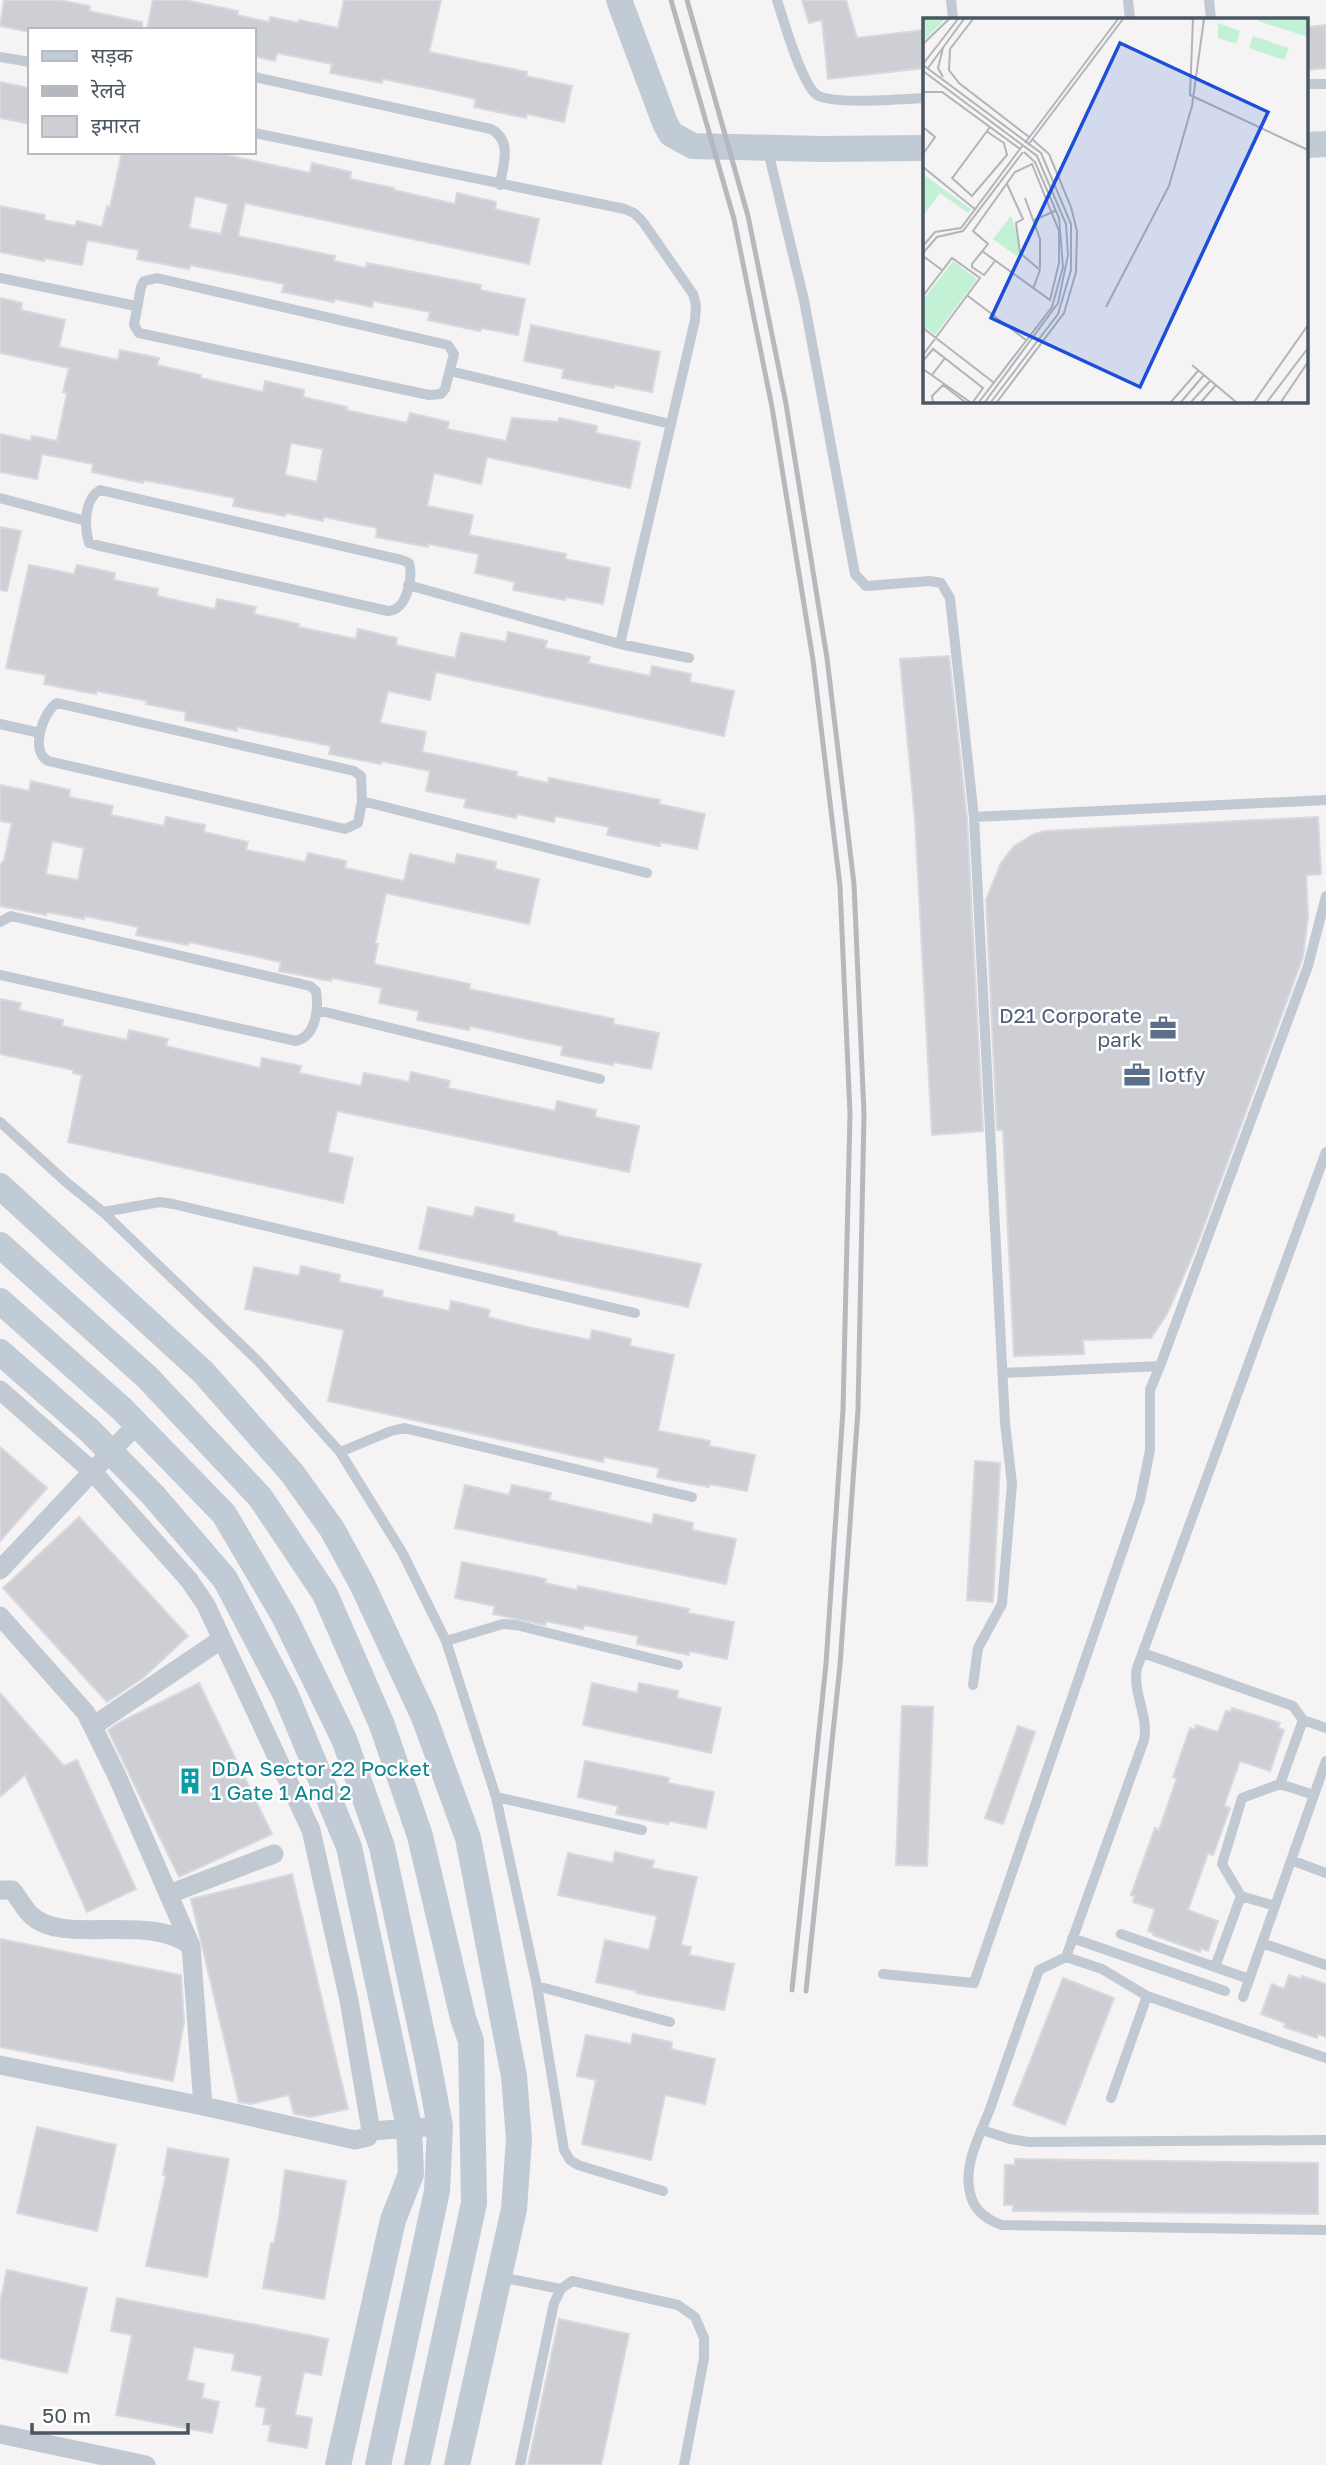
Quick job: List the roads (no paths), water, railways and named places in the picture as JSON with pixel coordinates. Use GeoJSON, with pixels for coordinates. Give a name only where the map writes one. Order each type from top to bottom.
{"type":"FeatureCollection","features":[{"type":"Feature","properties":{"kind":"street"},"geometry":{"type":"LineString","coordinates":[[618,0],[665,123],[671,134],[693,146],[923,148]]}},
{"type":"Feature","properties":{"kind":"street"},"geometry":{"type":"LineString","coordinates":[[1308,145],[1326,145]]}},
{"type":"Feature","properties":{"kind":"street"},"geometry":{"type":"LineString","coordinates":[[0,1186],[203,1373],[292,1473],[332,1529],[362,1584],[424,1717],[468,1839],[514,2076],[519,2139],[514,2209],[457,2465]]}},
{"type":"Feature","properties":{"kind":"street"},"geometry":{"type":"LineString","coordinates":[[0,1245],[146,1377],[260,1497],[325,1594],[382,1725],[420,1836],[463,2018],[471,2041],[474,2203],[417,2465]]}},
{"type":"Feature","properties":{"kind":"street"},"geometry":{"type":"LineString","coordinates":[[0,1301],[137,1424],[224,1514],[284,1616],[344,1739],[382,1847],[440,2126],[437,2191],[378,2465]]}},
{"type":"Feature","properties":{"kind":"street"},"geometry":{"type":"LineString","coordinates":[[0,1352],[110,1451],[153,1495],[225,1579],[285,1693],[349,1847],[409,2127],[411,2174],[393,2220],[338,2465]]}},
{"type":"Feature","properties":{"kind":"street"},"geometry":{"type":"LineString","coordinates":[[0,1390],[92,1471],[198,1590],[311,1830],[349,2000],[370,2132],[368,2137],[355,2140],[0,2065]]}},
{"type":"Feature","properties":{"kind":"street"},"geometry":{"type":"LineString","coordinates":[[0,1570],[137,1424]]}},
{"type":"Feature","properties":{"kind":"street"},"geometry":{"type":"LineString","coordinates":[[0,1616],[86,1713],[191,1946],[204,2106]]}},
{"type":"Feature","properties":{"kind":"street"},"geometry":{"type":"LineString","coordinates":[[93,1726],[222,1639]]}},
{"type":"Feature","properties":{"kind":"street"},"geometry":{"type":"LineString","coordinates":[[169,1894],[274,1853]]}},
{"type":"Feature","properties":{"kind":"street"},"geometry":{"type":"LineString","coordinates":[[0,1890],[12,1890],[32,1916],[43,1924],[159,1930],[180,1937],[191,1946]]}},
{"type":"Feature","properties":{"kind":"street"},"geometry":{"type":"LineString","coordinates":[[471,2056],[509,2050]]}},
{"type":"Feature","properties":{"kind":"street"},"geometry":{"type":"LineString","coordinates":[[370,2132],[440,2126]]}},
{"type":"Feature","properties":{"kind":"street"},"geometry":{"type":"LineString","coordinates":[[0,2434],[146,2465]]}},
{"type":"Feature","properties":{"kind":"lane"},"geometry":{"type":"LineString","coordinates":[[777,0],[800,67],[810,88],[817,95],[833,100],[923,98]]}},
{"type":"Feature","properties":{"kind":"lane"},"geometry":{"type":"LineString","coordinates":[[951,0],[953,18]]}},
{"type":"Feature","properties":{"kind":"lane"},"geometry":{"type":"LineString","coordinates":[[1128,0],[1130,18]]}},
{"type":"Feature","properties":{"kind":"lane"},"geometry":{"type":"LineString","coordinates":[[1209,0],[1211,18]]}},
{"type":"Feature","properties":{"kind":"lane"},"geometry":{"type":"LineString","coordinates":[[0,57],[28,62]]}},
{"type":"Feature","properties":{"kind":"lane"},"geometry":{"type":"LineString","coordinates":[[256,77],[491,129],[503,137],[505,144],[500,185]]}},
{"type":"Feature","properties":{"kind":"lane"},"geometry":{"type":"LineString","coordinates":[[1308,85],[1326,84]]}},
{"type":"Feature","properties":{"kind":"lane"},"geometry":{"type":"LineString","coordinates":[[256,133],[625,209],[643,222],[693,294],[696,304],[695,320],[620,644]]}},
{"type":"Feature","properties":{"kind":"lane"},"geometry":{"type":"LineString","coordinates":[[767,147],[804,300],[855,574],[866,586],[930,581],[941,583],[950,598],[974,817],[1005,1423],[1012,1484],[1002,1604],[978,1648],[973,1685]]}},
{"type":"Feature","properties":{"kind":"lane"},"geometry":{"type":"LineString","coordinates":[[0,278],[136,306]]}},
{"type":"Feature","properties":{"kind":"lane"},"geometry":{"type":"LineString","coordinates":[[157,278],[448,345],[454,354],[450,372],[441,394],[429,395],[139,333],[134,325],[136,306],[145,281],[157,278]]}},
{"type":"Feature","properties":{"kind":"lane"},"geometry":{"type":"LineString","coordinates":[[450,372],[670,424]]}},
{"type":"Feature","properties":{"kind":"lane"},"geometry":{"type":"LineString","coordinates":[[100,490],[108,491],[402,559],[409,563],[411,568],[408,586],[402,605],[398,609],[388,611],[96,545],[89,543],[86,521],[91,498],[100,490]]}},
{"type":"Feature","properties":{"kind":"lane"},"geometry":{"type":"LineString","coordinates":[[0,498],[86,521]]}},
{"type":"Feature","properties":{"kind":"lane"},"geometry":{"type":"LineString","coordinates":[[408,586],[620,644],[689,658]]}},
{"type":"Feature","properties":{"kind":"lane"},"geometry":{"type":"LineString","coordinates":[[57,703],[67,704],[354,771],[361,776],[362,801],[358,823],[345,830],[48,761],[42,758],[40,752],[40,733],[45,714],[51,707],[57,703]]}},
{"type":"Feature","properties":{"kind":"lane"},"geometry":{"type":"LineString","coordinates":[[0,724],[40,733]]}},
{"type":"Feature","properties":{"kind":"lane"},"geometry":{"type":"LineString","coordinates":[[974,817],[1326,800]]}},
{"type":"Feature","properties":{"kind":"lane"},"geometry":{"type":"LineString","coordinates":[[362,801],[648,873]]}},
{"type":"Feature","properties":{"kind":"lane"},"geometry":{"type":"LineString","coordinates":[[883,1974],[974,1983],[1140,1500],[1150,1450],[1150,1390],[1308,966],[1326,895]]}},
{"type":"Feature","properties":{"kind":"lane"},"geometry":{"type":"LineString","coordinates":[[0,922],[10,916],[310,986],[316,991],[317,1010],[310,1032],[305,1038],[296,1041],[0,975]]}},
{"type":"Feature","properties":{"kind":"lane"},"geometry":{"type":"LineString","coordinates":[[317,1010],[600,1079]]}},
{"type":"Feature","properties":{"kind":"lane"},"geometry":{"type":"LineString","coordinates":[[0,1122],[103,1212],[259,1362],[340,1452],[402,1552],[446,1641],[496,1797],[537,1986],[564,2150],[570,2160],[578,2165],[663,2190]]}},
{"type":"Feature","properties":{"kind":"lane"},"geometry":{"type":"LineString","coordinates":[[1326,1152],[1136,1675],[1145,1722],[1144,1740],[1066,1956],[1039,1970],[970,2167],[969,2188],[977,2209],[984,2217],[1002,2225],[1326,2230]]}},
{"type":"Feature","properties":{"kind":"lane"},"geometry":{"type":"LineString","coordinates":[[103,1212],[160,1202],[173,1204],[635,1313]]}},
{"type":"Feature","properties":{"kind":"lane"},"geometry":{"type":"LineString","coordinates":[[1003,1373],[1160,1366]]}},
{"type":"Feature","properties":{"kind":"lane"},"geometry":{"type":"LineString","coordinates":[[340,1452],[391,1430],[404,1428],[692,1497]]}},
{"type":"Feature","properties":{"kind":"lane"},"geometry":{"type":"LineString","coordinates":[[446,1641],[503,1624],[516,1625],[678,1665]]}},
{"type":"Feature","properties":{"kind":"lane"},"geometry":{"type":"LineString","coordinates":[[1143,1653],[1293,1706],[1303,1720],[1326,1728]]}},
{"type":"Feature","properties":{"kind":"lane"},"geometry":{"type":"LineString","coordinates":[[1280,1784],[1303,1720]]}},
{"type":"Feature","properties":{"kind":"lane"},"geometry":{"type":"LineString","coordinates":[[1243,1997],[1326,1764]]}},
{"type":"Feature","properties":{"kind":"lane"},"geometry":{"type":"LineString","coordinates":[[1275,1906],[1241,1896],[1222,1864],[1242,1798],[1280,1784],[1314,1795]]}},
{"type":"Feature","properties":{"kind":"lane"},"geometry":{"type":"LineString","coordinates":[[496,1797],[642,1830]]}},
{"type":"Feature","properties":{"kind":"lane"},"geometry":{"type":"LineString","coordinates":[[1291,1860],[1326,1872]]}},
{"type":"Feature","properties":{"kind":"lane"},"geometry":{"type":"LineString","coordinates":[[1215,1967],[1241,1896]]}},
{"type":"Feature","properties":{"kind":"lane"},"geometry":{"type":"LineString","coordinates":[[1121,1934],[1249,1979]]}},
{"type":"Feature","properties":{"kind":"lane"},"geometry":{"type":"LineString","coordinates":[[1072,1938],[1225,1991]]}},
{"type":"Feature","properties":{"kind":"lane"},"geometry":{"type":"LineString","coordinates":[[1262,1943],[1326,1965]]}},
{"type":"Feature","properties":{"kind":"lane"},"geometry":{"type":"LineString","coordinates":[[1066,1956],[1102,1969],[1147,1996],[1326,2058]]}},
{"type":"Feature","properties":{"kind":"lane"},"geometry":{"type":"LineString","coordinates":[[537,1986],[670,2022]]}},
{"type":"Feature","properties":{"kind":"lane"},"geometry":{"type":"LineString","coordinates":[[1111,2098],[1147,1996]]}},
{"type":"Feature","properties":{"kind":"lane"},"geometry":{"type":"LineString","coordinates":[[982,2130],[1029,2142],[1326,2140]]}},
{"type":"Feature","properties":{"kind":"lane"},"geometry":{"type":"LineString","coordinates":[[499,2276],[561,2289]]}},
{"type":"Feature","properties":{"kind":"lane"},"geometry":{"type":"LineString","coordinates":[[520,2465],[554,2303],[561,2289],[572,2281],[678,2305],[695,2316],[704,2338],[704,2358],[684,2465]]}},
{"type":"Feature","properties":{"kind":"railway"},"geometry":{"type":"LineString","coordinates":[[671,0],[734,219],[772,407],[813,660],[840,886],[850,1114],[843,1410],[826,1664],[792,1990]]}},
{"type":"Feature","properties":{"kind":"railway"},"geometry":{"type":"LineString","coordinates":[[687,0],[748,216],[786,404],[827,658],[854,884],[864,1114],[858,1410],[840,1665],[806,1991]]}},
{"type":"Feature","properties":{"kind":"place","name":"D21 Corporate park"},"geometry":{"type":"Point","coordinates":[1163,1028]}},
{"type":"Feature","properties":{"kind":"place","name":"Iotfy"},"geometry":{"type":"Point","coordinates":[1137,1075]}},
{"type":"Feature","properties":{"kind":"place","name":"DDA Sector 22 Pocket 1 Gate 1 And 2"},"geometry":{"type":"Point","coordinates":[190,1781]}}]}
